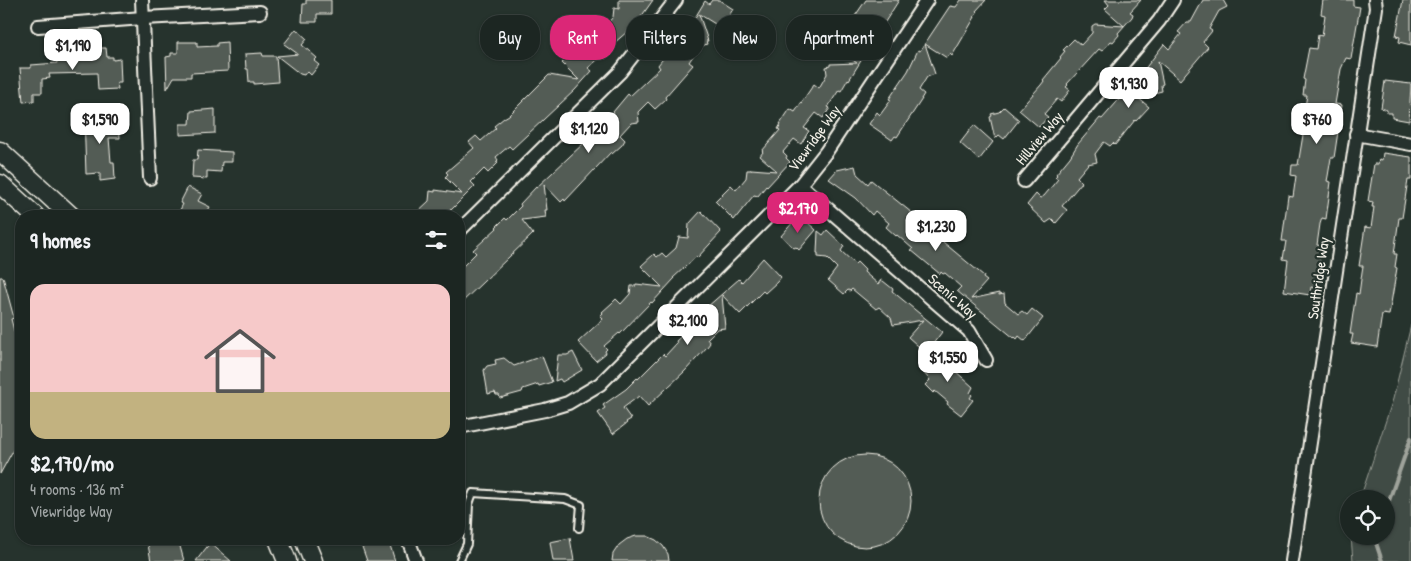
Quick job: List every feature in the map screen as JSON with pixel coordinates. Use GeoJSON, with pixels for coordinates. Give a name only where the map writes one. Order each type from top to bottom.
{"type":"FeatureCollection","features":[{"type":"Feature","properties":{"kind":"main road"},"geometry":{"type":"LineString","coordinates":[[0,151],[64,210]]}},
{"type":"Feature","properties":{"kind":"main road"},"geometry":{"type":"LineString","coordinates":[[0,184],[29,210]]}},
{"type":"Feature","properties":{"kind":"main road"},"geometry":{"type":"LineString","coordinates":[[280,545],[287,561]]}},
{"type":"Feature","properties":{"kind":"main road"},"geometry":{"type":"LineString","coordinates":[[306,545],[313,561]]}},
{"type":"Feature","properties":{"kind":"street"},"geometry":{"type":"LineString","coordinates":[[142,0],[150,178]]}},
{"type":"Feature","properties":{"kind":"street"},"geometry":{"type":"LineString","coordinates":[[465,225],[620,72],[676,0]]}},
{"type":"Feature","properties":{"kind":"street","name":"Viewridge Way"},"geometry":{"type":"LineString","coordinates":[[465,426],[545,410],[568,403],[600,384],[800,186],[826,152],[927,0]]}},
{"type":"Feature","properties":{"kind":"street","name":"Hillview Way"},"geometry":{"type":"LineString","coordinates":[[1024,181],[1159,21],[1173,0]]}},
{"type":"Feature","properties":{"kind":"street","name":"Southridge Way"},"geometry":{"type":"LineString","coordinates":[[1292,561],[1376,0]]}},
{"type":"Feature","properties":{"kind":"street"},"geometry":{"type":"LineString","coordinates":[[38,26],[260,12]]}},
{"type":"Feature","properties":{"kind":"street"},"geometry":{"type":"LineString","coordinates":[[1356,134],[1411,144]]}},
{"type":"Feature","properties":{"kind":"street","name":"Scenic Way"},"geometry":{"type":"LineString","coordinates":[[800,186],[969,331],[986,360]]}},
{"type":"Feature","properties":{"kind":"street"},"geometry":{"type":"LineString","coordinates":[[410,545],[416,561]]}},
{"type":"Feature","properties":{"kind":"lane"},"geometry":{"type":"LineString","coordinates":[[459,561],[467,544],[469,504],[473,493],[565,499],[582,505],[580,528]]}},
{"type":"Feature","properties":{"kind":"shaded area"},"geometry":{"type":"Polygon","coordinates":[[[1411,325],[1411,561],[1353,561],[1352,545],[1395,545],[1395,490],[1363,490],[1393,399],[1411,325]]]}},
{"type":"Feature","properties":{"kind":"building"},"geometry":{"type":"Polygon","coordinates":[[[306,0],[331,0],[331,14],[317,14],[317,22],[302,22],[303,4],[306,4],[306,0]]]}},
{"type":"Feature","properties":{"kind":"building"},"geometry":{"type":"Polygon","coordinates":[[[619,0],[653,0],[642,15],[626,15],[626,33],[616,41],[616,15],[613,15],[614,8],[619,9],[619,0]]]}},
{"type":"Feature","properties":{"kind":"building"},"geometry":{"type":"Polygon","coordinates":[[[712,0],[719,0],[733,9],[730,15],[714,15],[714,23],[704,17],[704,15],[697,15],[705,1],[709,4],[712,0]]]}},
{"type":"Feature","properties":{"kind":"building"},"geometry":{"type":"Polygon","coordinates":[[[866,0],[899,0],[889,15],[856,15],[866,0]]]}},
{"type":"Feature","properties":{"kind":"building"},"geometry":{"type":"Polygon","coordinates":[[[961,0],[986,0],[976,11],[975,17],[952,56],[950,54],[947,58],[925,44],[935,74],[927,77],[919,90],[924,94],[922,99],[897,137],[895,136],[892,140],[869,124],[877,112],[880,115],[891,100],[889,99],[908,71],[918,50],[920,51],[950,6],[956,7],[961,0]]]}},
{"type":"Feature","properties":{"kind":"building"},"geometry":{"type":"Polygon","coordinates":[[[1105,0],[1141,0],[1130,12],[1133,14],[1132,17],[1113,42],[1111,41],[1102,51],[1099,49],[1067,84],[1066,87],[1070,90],[1061,102],[1057,99],[1044,114],[1048,117],[1039,127],[1019,110],[1061,58],[1065,51],[1063,50],[1074,39],[1081,45],[1092,33],[1092,26],[1095,24],[1124,26],[1105,9],[1109,5],[1105,0]]]}},
{"type":"Feature","properties":{"kind":"building"},"geometry":{"type":"Polygon","coordinates":[[[1203,0],[1223,0],[1227,7],[1219,11],[1209,29],[1212,31],[1203,42],[1208,47],[1180,80],[1158,61],[1163,84],[1161,85],[1162,91],[1137,97],[1149,107],[1135,120],[1115,145],[1113,143],[1110,146],[1104,142],[1095,154],[1097,162],[1088,164],[1077,177],[1082,182],[1062,206],[1067,210],[1056,223],[1052,219],[1046,223],[1027,205],[1036,194],[1040,198],[1044,196],[1058,179],[1055,177],[1056,174],[1078,144],[1100,118],[1102,119],[1124,96],[1164,44],[1169,49],[1181,34],[1178,32],[1187,22],[1191,22],[1203,0]]]}},
{"type":"Feature","properties":{"kind":"building"},"geometry":{"type":"Polygon","coordinates":[[[1323,0],[1353,0],[1353,6],[1360,7],[1351,59],[1346,58],[1341,69],[1335,104],[1342,105],[1334,158],[1331,158],[1327,181],[1331,182],[1326,219],[1322,218],[1320,224],[1317,245],[1322,246],[1315,288],[1311,287],[1310,295],[1284,291],[1288,260],[1283,259],[1286,241],[1282,241],[1288,196],[1293,197],[1296,176],[1291,175],[1292,165],[1298,165],[1304,129],[1299,127],[1307,95],[1303,95],[1305,80],[1303,79],[1309,48],[1316,49],[1318,35],[1322,36],[1325,15],[1321,14],[1323,0]]]}},
{"type":"Feature","properties":{"kind":"building"},"geometry":{"type":"Polygon","coordinates":[[[1403,0],[1411,0],[1411,45],[1399,42],[1400,37],[1396,36],[1403,0]]]}},
{"type":"Feature","properties":{"kind":"building"},"geometry":{"type":"Polygon","coordinates":[[[296,29],[307,39],[302,45],[317,58],[314,61],[319,65],[311,75],[307,71],[304,75],[300,74],[277,56],[298,54],[284,44],[296,29]]]}},
{"type":"Feature","properties":{"kind":"building"},"geometry":{"type":"Polygon","coordinates":[[[704,29],[708,41],[706,41],[707,44],[704,45],[704,29]]]}},
{"type":"Feature","properties":{"kind":"building"},"geometry":{"type":"Polygon","coordinates":[[[178,42],[197,42],[197,47],[217,46],[217,43],[227,42],[228,71],[191,73],[191,77],[174,77],[167,89],[166,57],[171,56],[171,53],[178,53],[178,42]]]}},
{"type":"Feature","properties":{"kind":"building"},"geometry":{"type":"Polygon","coordinates":[[[93,48],[106,48],[107,57],[113,57],[113,60],[120,59],[121,83],[117,83],[118,89],[98,90],[97,73],[49,74],[50,78],[42,79],[42,93],[34,93],[34,101],[23,102],[20,68],[57,63],[56,54],[93,53],[93,48]]]}},
{"type":"Feature","properties":{"kind":"building"},"geometry":{"type":"Polygon","coordinates":[[[262,53],[263,56],[276,56],[278,82],[254,84],[254,82],[249,82],[245,54],[262,53]]]}},
{"type":"Feature","properties":{"kind":"building"},"geometry":{"type":"Polygon","coordinates":[[[565,60],[597,60],[588,68],[592,71],[575,90],[512,149],[509,146],[496,157],[498,160],[496,162],[498,163],[488,173],[484,169],[471,182],[475,186],[451,210],[419,210],[429,201],[430,191],[462,194],[445,177],[448,174],[446,172],[474,148],[469,142],[476,136],[481,141],[496,128],[494,126],[509,115],[549,75],[579,80],[562,63],[565,60]]]}},
{"type":"Feature","properties":{"kind":"building"},"geometry":{"type":"Polygon","coordinates":[[[662,60],[690,60],[689,62],[693,65],[665,97],[666,99],[655,109],[648,102],[638,112],[639,122],[631,123],[620,135],[625,140],[622,145],[612,154],[611,152],[565,201],[564,199],[561,202],[544,184],[546,217],[522,220],[533,234],[465,299],[465,264],[476,253],[473,250],[505,218],[507,220],[536,187],[601,127],[628,94],[630,96],[660,68],[658,65],[662,60]]]}},
{"type":"Feature","properties":{"kind":"building"},"geometry":{"type":"Polygon","coordinates":[[[853,60],[861,60],[841,91],[839,90],[823,118],[816,113],[804,128],[809,131],[801,144],[794,139],[783,152],[790,162],[758,196],[754,195],[734,220],[715,201],[731,185],[736,190],[746,178],[747,170],[777,171],[760,156],[780,130],[778,129],[780,124],[790,109],[795,112],[814,84],[819,88],[827,74],[826,67],[830,66],[830,64],[857,63],[853,60]]]}},
{"type":"Feature","properties":{"kind":"building"},"geometry":{"type":"Polygon","coordinates":[[[1385,81],[1411,84],[1409,121],[1392,118],[1392,113],[1387,113],[1387,110],[1381,108],[1385,81]]]}},
{"type":"Feature","properties":{"kind":"building"},"geometry":{"type":"Polygon","coordinates":[[[1004,107],[1019,120],[1004,139],[999,135],[995,139],[990,117],[992,116],[991,114],[999,112],[1004,107]]]}},
{"type":"Feature","properties":{"kind":"building"},"geometry":{"type":"Polygon","coordinates":[[[215,109],[215,133],[180,135],[180,124],[190,124],[191,111],[215,109]]]}},
{"type":"Feature","properties":{"kind":"building"},"geometry":{"type":"Polygon","coordinates":[[[105,112],[106,118],[109,118],[109,125],[119,124],[120,138],[109,138],[115,179],[100,181],[100,173],[86,174],[84,114],[105,112]]]}},
{"type":"Feature","properties":{"kind":"building"},"geometry":{"type":"Polygon","coordinates":[[[974,125],[993,142],[979,160],[960,143],[974,125]]]}},
{"type":"Feature","properties":{"kind":"building"},"geometry":{"type":"Polygon","coordinates":[[[198,150],[232,152],[232,162],[222,162],[221,172],[207,171],[207,179],[192,178],[193,160],[197,160],[198,150]]]}},
{"type":"Feature","properties":{"kind":"building"},"geometry":{"type":"Polygon","coordinates":[[[1383,153],[1411,157],[1411,180],[1408,180],[1402,218],[1399,218],[1394,254],[1397,254],[1395,267],[1397,268],[1389,315],[1382,314],[1377,347],[1351,343],[1353,334],[1350,334],[1356,293],[1359,294],[1363,266],[1359,266],[1365,227],[1371,228],[1374,207],[1372,207],[1373,202],[1368,201],[1374,164],[1378,164],[1379,159],[1382,160],[1383,153]]]}},
{"type":"Feature","properties":{"kind":"building"},"geometry":{"type":"Polygon","coordinates":[[[855,166],[857,174],[868,184],[871,180],[922,221],[925,219],[941,233],[937,237],[984,276],[983,278],[987,281],[971,299],[999,293],[999,295],[1004,294],[1005,303],[1018,314],[1022,311],[1027,315],[1032,309],[1043,318],[1025,341],[1019,336],[1017,339],[1014,338],[957,291],[961,287],[945,273],[941,272],[940,274],[911,250],[913,249],[886,227],[889,223],[875,211],[872,215],[856,198],[829,179],[837,170],[855,166]]]}},
{"type":"Feature","properties":{"kind":"building"},"geometry":{"type":"Polygon","coordinates":[[[188,187],[202,194],[198,201],[210,207],[208,210],[180,210],[183,204],[180,203],[188,187]]]}},
{"type":"Feature","properties":{"kind":"building"},"geometry":{"type":"Polygon","coordinates":[[[701,211],[721,232],[698,257],[673,278],[652,303],[620,334],[604,346],[607,349],[606,353],[596,361],[578,342],[603,319],[600,316],[602,312],[616,299],[621,304],[630,294],[631,286],[636,286],[636,284],[662,287],[641,266],[654,254],[657,257],[662,253],[666,257],[676,248],[679,237],[688,238],[689,224],[701,211]]]}},
{"type":"Feature","properties":{"kind":"building"},"geometry":{"type":"Polygon","coordinates":[[[794,221],[798,225],[800,222],[802,225],[806,221],[816,230],[799,250],[781,236],[794,221]]]}},
{"type":"Feature","properties":{"kind":"building"},"geometry":{"type":"Polygon","coordinates":[[[827,230],[844,246],[841,251],[855,264],[857,262],[865,270],[864,272],[878,284],[881,280],[883,281],[893,289],[892,291],[942,332],[926,353],[908,337],[923,320],[893,325],[891,318],[879,307],[876,309],[852,289],[844,294],[828,280],[837,268],[827,258],[818,257],[817,253],[818,231],[823,235],[827,230]]]}},
{"type":"Feature","properties":{"kind":"building"},"geometry":{"type":"Polygon","coordinates":[[[763,258],[781,277],[777,282],[765,293],[763,291],[740,314],[722,295],[725,328],[717,329],[707,339],[710,343],[707,347],[648,406],[639,396],[623,408],[631,419],[613,434],[598,413],[605,408],[603,405],[638,379],[663,354],[665,356],[677,343],[676,341],[700,319],[707,307],[739,279],[742,282],[763,258]]]}},
{"type":"Feature","properties":{"kind":"building"},"geometry":{"type":"Polygon","coordinates":[[[0,277],[3,277],[14,318],[11,319],[15,335],[15,447],[0,474],[0,277]]]}},
{"type":"Feature","properties":{"kind":"building"},"geometry":{"type":"Polygon","coordinates":[[[573,352],[582,370],[562,382],[560,379],[555,381],[558,355],[567,355],[573,352]]]}},
{"type":"Feature","properties":{"kind":"building"},"geometry":{"type":"Polygon","coordinates":[[[937,352],[956,366],[953,369],[973,387],[970,398],[973,400],[961,415],[935,391],[933,393],[925,385],[930,380],[922,371],[937,352]]]}},
{"type":"Feature","properties":{"kind":"building"},"geometry":{"type":"Polygon","coordinates":[[[542,356],[552,382],[539,386],[538,384],[523,389],[522,392],[500,398],[495,392],[488,394],[484,370],[487,366],[496,364],[495,360],[504,358],[514,366],[542,356]]]}},
{"type":"Feature","properties":{"kind":"building"},"geometry":{"type":"Polygon","coordinates":[[[865,455],[883,458],[898,468],[908,483],[911,501],[908,519],[898,534],[883,544],[865,547],[847,544],[832,534],[822,519],[819,501],[822,483],[832,468],[847,458],[865,455]]]}},
{"type":"Feature","properties":{"kind":"building"},"geometry":{"type":"Polygon","coordinates":[[[636,536],[647,536],[656,540],[668,554],[669,561],[612,561],[613,554],[619,545],[627,539],[636,536]]]}},
{"type":"Feature","properties":{"kind":"building"},"geometry":{"type":"Polygon","coordinates":[[[570,538],[574,561],[553,561],[550,542],[570,538]]]}},
{"type":"Feature","properties":{"kind":"building"},"geometry":{"type":"Polygon","coordinates":[[[148,545],[180,545],[184,561],[151,561],[148,545]]]}},
{"type":"Feature","properties":{"kind":"building"},"geometry":{"type":"Polygon","coordinates":[[[208,545],[212,545],[231,561],[196,561],[208,545]]]}},
{"type":"Feature","properties":{"kind":"building"},"geometry":{"type":"Polygon","coordinates":[[[361,545],[390,545],[395,561],[367,561],[361,545]]]}},
{"type":"Feature","properties":{"kind":"waterway"},"geometry":{"type":"LineString","coordinates":[[1393,490],[1411,438]]}},
{"type":"Feature","properties":{"kind":"waterway"},"geometry":{"type":"LineString","coordinates":[[1377,545],[1382,561]]}}]}
